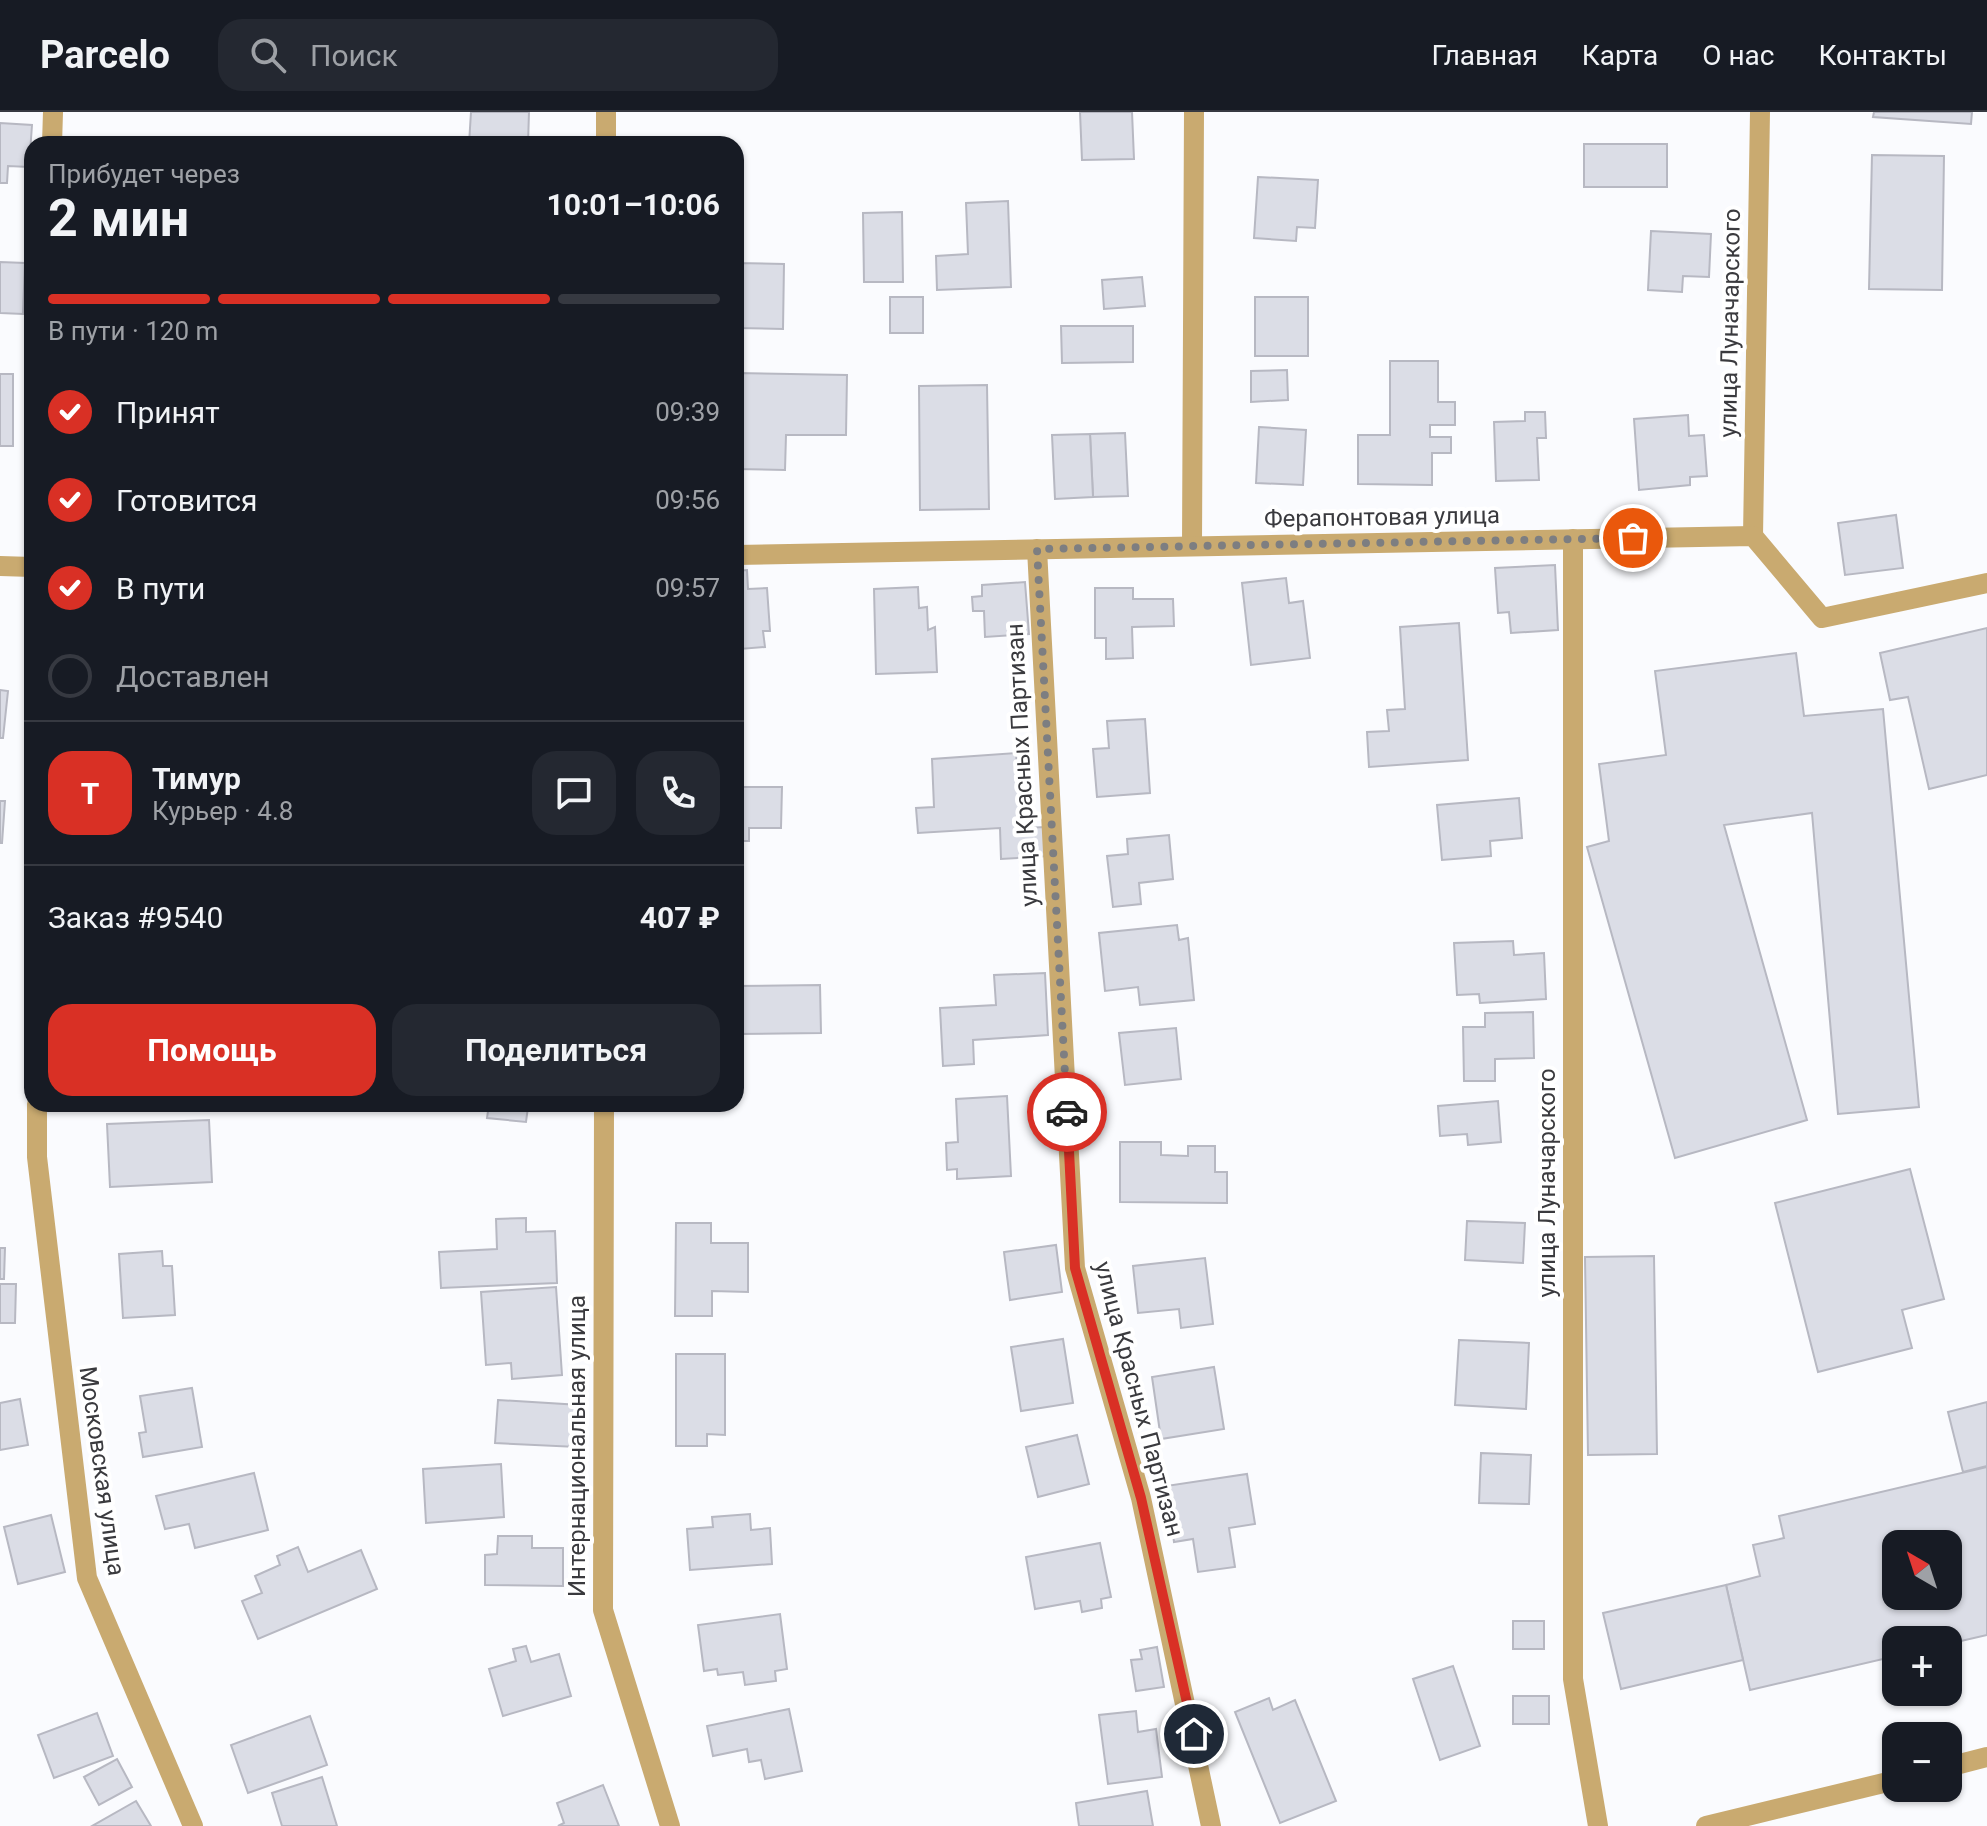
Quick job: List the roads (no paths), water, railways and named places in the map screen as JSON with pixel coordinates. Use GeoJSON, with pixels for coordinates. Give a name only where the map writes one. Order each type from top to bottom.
{"type":"FeatureCollection","features":[{"type":"Feature","properties":{"kind":"street"},"geometry":{"type":"LineString","coordinates":[[52,136],[53,112]]}},
{"type":"Feature","properties":{"kind":"street"},"geometry":{"type":"LineString","coordinates":[[606,112],[606,136]]}},
{"type":"Feature","properties":{"kind":"street"},"geometry":{"type":"LineString","coordinates":[[1192,546],[1194,112]]}},
{"type":"Feature","properties":{"kind":"street","name":"улица Луначарского"},"geometry":{"type":"LineString","coordinates":[[1753,536],[1760,112]]}},
{"type":"Feature","properties":{"kind":"street"},"geometry":{"type":"LineString","coordinates":[[1753,536],[1822,618],[1987,583]]}},
{"type":"Feature","properties":{"kind":"street","name":"Ферапонтовая улица"},"geometry":{"type":"LineString","coordinates":[[744,555],[1753,536]]}},
{"type":"Feature","properties":{"kind":"street","name":"улица Луначарского"},"geometry":{"type":"LineString","coordinates":[[1573,539],[1573,1679],[1598,1826]]}},
{"type":"Feature","properties":{"kind":"street","name":"улица Красных Партизан"},"geometry":{"type":"LineString","coordinates":[[1037,549],[1075,1268],[1141,1498],[1211,1826]]}},
{"type":"Feature","properties":{"kind":"street"},"geometry":{"type":"LineString","coordinates":[[0,566],[24,567]]}},
{"type":"Feature","properties":{"kind":"street","name":"Московская улица"},"geometry":{"type":"LineString","coordinates":[[37,1112],[37,1157],[87,1578],[193,1826]]}},
{"type":"Feature","properties":{"kind":"street","name":"Интернациональная улица"},"geometry":{"type":"LineString","coordinates":[[604,1112],[603,1610],[670,1826]]}},
{"type":"Feature","properties":{"kind":"street"},"geometry":{"type":"LineString","coordinates":[[1962,1763],[1987,1757]]}},
{"type":"Feature","properties":{"kind":"street"},"geometry":{"type":"LineString","coordinates":[[1706,1826],[1882,1783]]}}]}
